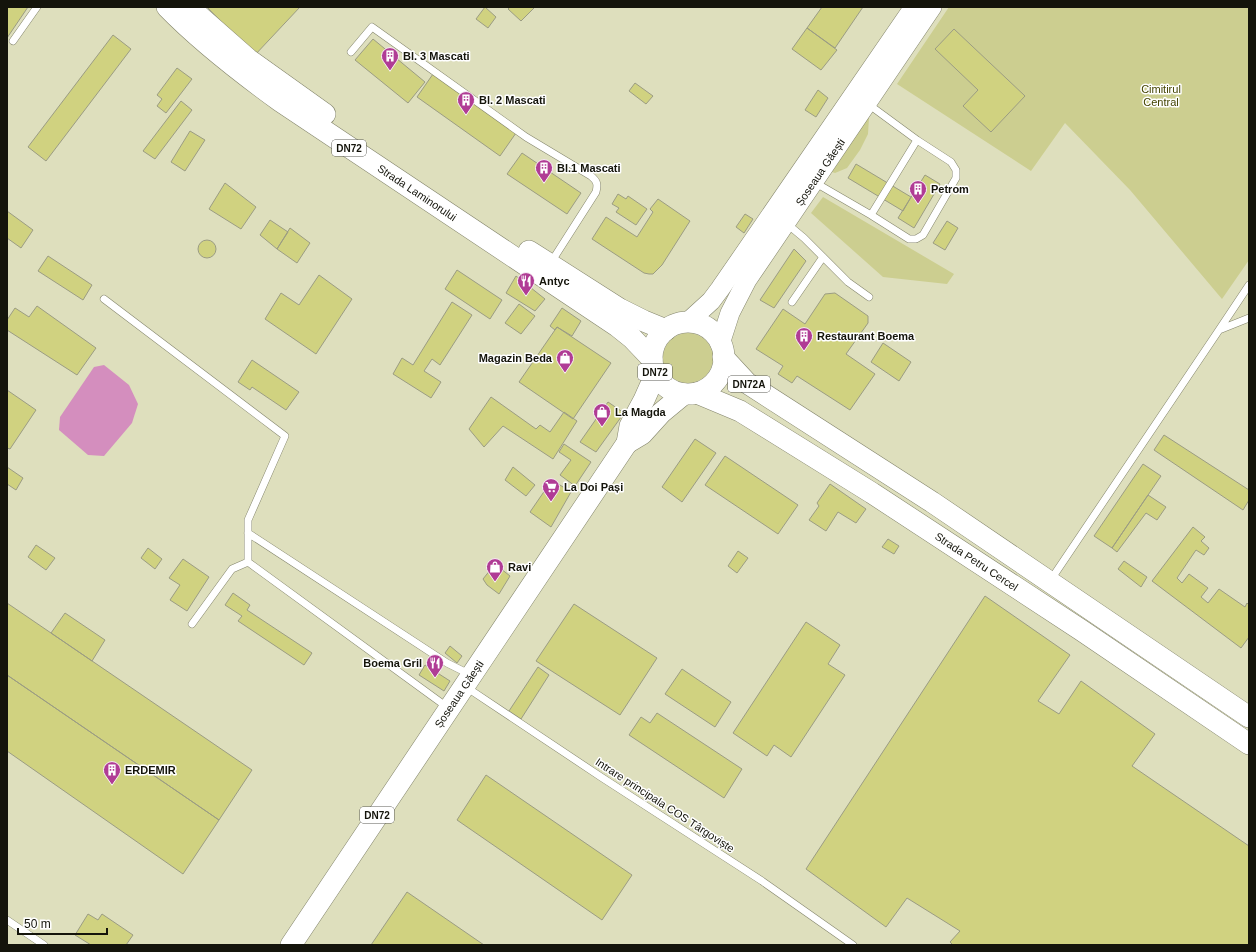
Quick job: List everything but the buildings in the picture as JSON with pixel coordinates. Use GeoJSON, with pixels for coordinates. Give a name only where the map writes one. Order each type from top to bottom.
{"type":"FeatureCollection","features":[{"type":"Feature","properties":{"kind":"main road","name":"Strada Laminorului"},"geometry":{"type":"LineString","coordinates":[[167,7],[190,30],[237,70],[280,101],[545,270],[644,322],[666,330]]}},
{"type":"Feature","properties":{"kind":"main road","name":"Strada Laminorului"},"geometry":{"type":"LineString","coordinates":[[189,7],[248,58],[290,90],[486,224],[626,332],[654,366]]}},
{"type":"Feature","properties":{"kind":"main road","name":"Șoseaua Găești"},"geometry":{"type":"LineString","coordinates":[[861,99],[914,7]]}},
{"type":"Feature","properties":{"kind":"main road","name":"Șoseaua Găești"},"geometry":{"type":"LineString","coordinates":[[688,322],[711,301],[807,177],[861,99],[932,7]]}},
{"type":"Feature","properties":{"kind":"main road","name":"Șoseaua Găești"},"geometry":{"type":"LineString","coordinates":[[722,351],[730,313],[739,294],[786,223],[807,177]]}},
{"type":"Feature","properties":{"kind":"main road"},"geometry":{"type":"LineString","coordinates":[[666,330],[677,324],[688,322],[697,324],[709,329],[717,338],[722,351]]}},
{"type":"Feature","properties":{"kind":"main road","name":"DN72"},"geometry":{"type":"LineString","coordinates":[[666,330],[656,341],[653,350],[654,366],[660,381],[667,387],[676,392],[690,393]]}},
{"type":"Feature","properties":{"kind":"main road","name":"DN72"},"geometry":{"type":"LineString","coordinates":[[627,443],[642,434],[661,413],[690,393],[708,387],[715,381],[721,370],[722,351]]}},
{"type":"Feature","properties":{"kind":"main road","name":"DN72A"},"geometry":{"type":"LineString","coordinates":[[722,351],[747,383],[932,502],[1049,581]]}},
{"type":"Feature","properties":{"kind":"main road","name":"DN72"},"geometry":{"type":"LineString","coordinates":[[627,443],[630,426],[644,400],[654,366]]}},
{"type":"Feature","properties":{"kind":"main road","name":"Strada Petru Cercel"},"geometry":{"type":"LineString","coordinates":[[690,393],[731,406],[760,423],[949,542],[1249,744]]}},
{"type":"Feature","properties":{"kind":"main road","name":"Șoseaua Găești"},"geometry":{"type":"LineString","coordinates":[[291,945],[627,443]]}},
{"type":"Feature","properties":{"kind":"main road"},"geometry":{"type":"LineString","coordinates":[[1049,581],[1249,717]]}},
{"type":"Feature","properties":{"kind":"lane"},"geometry":{"type":"LineString","coordinates":[[13,41],[37,7]]}},
{"type":"Feature","properties":{"kind":"lane"},"geometry":{"type":"LineString","coordinates":[[351,52],[372,27],[526,137],[591,176],[596,181],[598,186],[596,192],[545,270]]}},
{"type":"Feature","properties":{"kind":"lane"},"geometry":{"type":"LineString","coordinates":[[807,177],[909,239],[916,239],[923,235],[956,178],[956,170],[950,162],[861,99]]}},
{"type":"Feature","properties":{"kind":"lane"},"geometry":{"type":"LineString","coordinates":[[871,215],[917,140]]}},
{"type":"Feature","properties":{"kind":"lane"},"geometry":{"type":"LineString","coordinates":[[786,223],[804,238],[848,282],[869,297]]}},
{"type":"Feature","properties":{"kind":"lane"},"geometry":{"type":"LineString","coordinates":[[792,302],[822,257]]}},
{"type":"Feature","properties":{"kind":"lane"},"geometry":{"type":"LineString","coordinates":[[1049,581],[1249,285]]}},
{"type":"Feature","properties":{"kind":"lane"},"geometry":{"type":"LineString","coordinates":[[104,299],[285,436],[248,520],[248,562]]}},
{"type":"Feature","properties":{"kind":"lane"},"geometry":{"type":"LineString","coordinates":[[1218,330],[1249,318]]}},
{"type":"Feature","properties":{"kind":"lane","name":"Intrare principala COS Târgoviște"},"geometry":{"type":"LineString","coordinates":[[248,533],[447,663],[596,774],[762,881],[853,945]]}},
{"type":"Feature","properties":{"kind":"lane"},"geometry":{"type":"LineString","coordinates":[[192,624],[232,569],[248,562]]}},
{"type":"Feature","properties":{"kind":"lane"},"geometry":{"type":"LineString","coordinates":[[248,562],[449,708]]}},
{"type":"Feature","properties":{"kind":"lane"},"geometry":{"type":"LineString","coordinates":[[7,920],[44,945]]}},
{"type":"Feature","properties":{"kind":"shaded area"},"geometry":{"type":"Polygon","coordinates":[[[7,7],[1249,7],[1249,945],[7,945],[7,7]]]}},
{"type":"Feature","properties":{"kind":"shaded area"},"geometry":{"type":"Polygon","coordinates":[[[104,365],[129,385],[138,404],[132,423],[104,456],[88,455],[59,430],[60,417],[94,367],[104,365]]]}},
{"type":"Feature","properties":{"kind":"green space","name":"Cimitirul Central"},"geometry":{"type":"Polygon","coordinates":[[[949,7],[1249,7],[1249,260],[1222,299],[1130,190],[1065,123],[1031,171],[897,84],[949,7]]]}},
{"type":"Feature","properties":{"kind":"green space"},"geometry":{"type":"Polygon","coordinates":[[[867,117],[869,118],[868,134],[860,150],[847,168],[835,173],[832,172],[867,117]]]}},
{"type":"Feature","properties":{"kind":"green space"},"geometry":{"type":"Polygon","coordinates":[[[823,197],[954,274],[947,284],[883,277],[811,213],[823,197]]]}},
{"type":"Feature","properties":{"kind":"green space"},"geometry":{"type":"Polygon","coordinates":[[[688,333],[698,335],[706,340],[711,348],[713,358],[711,368],[706,376],[698,381],[688,383],[678,381],[670,376],[665,368],[663,358],[665,348],[670,340],[678,335],[688,333]]]}},
{"type":"Feature","properties":{"kind":"place","name":"Bl. 3 Mascati"},"geometry":{"type":"Point","coordinates":[390,71]}},
{"type":"Feature","properties":{"kind":"place","name":"Bl. 2 Mascati"},"geometry":{"type":"Point","coordinates":[466,115]}},
{"type":"Feature","properties":{"kind":"place","name":"Bl.1 Mascati"},"geometry":{"type":"Point","coordinates":[544,183]}},
{"type":"Feature","properties":{"kind":"place","name":"Petrom"},"geometry":{"type":"Point","coordinates":[918,204]}},
{"type":"Feature","properties":{"kind":"place","name":"Antyc"},"geometry":{"type":"Point","coordinates":[526,296]}},
{"type":"Feature","properties":{"kind":"place","name":"Restaurant Boema"},"geometry":{"type":"Point","coordinates":[804,351]}},
{"type":"Feature","properties":{"kind":"place","name":"Magazin Beda"},"geometry":{"type":"Point","coordinates":[565,373]}},
{"type":"Feature","properties":{"kind":"place","name":"La Magda"},"geometry":{"type":"Point","coordinates":[602,427]}},
{"type":"Feature","properties":{"kind":"place","name":"La Doi Pași"},"geometry":{"type":"Point","coordinates":[551,502]}},
{"type":"Feature","properties":{"kind":"place","name":"Ravi"},"geometry":{"type":"Point","coordinates":[495,582]}},
{"type":"Feature","properties":{"kind":"place","name":"Boema Gril"},"geometry":{"type":"Point","coordinates":[435,678]}},
{"type":"Feature","properties":{"kind":"place","name":"ERDEMIR"},"geometry":{"type":"Point","coordinates":[112,785]}}]}
